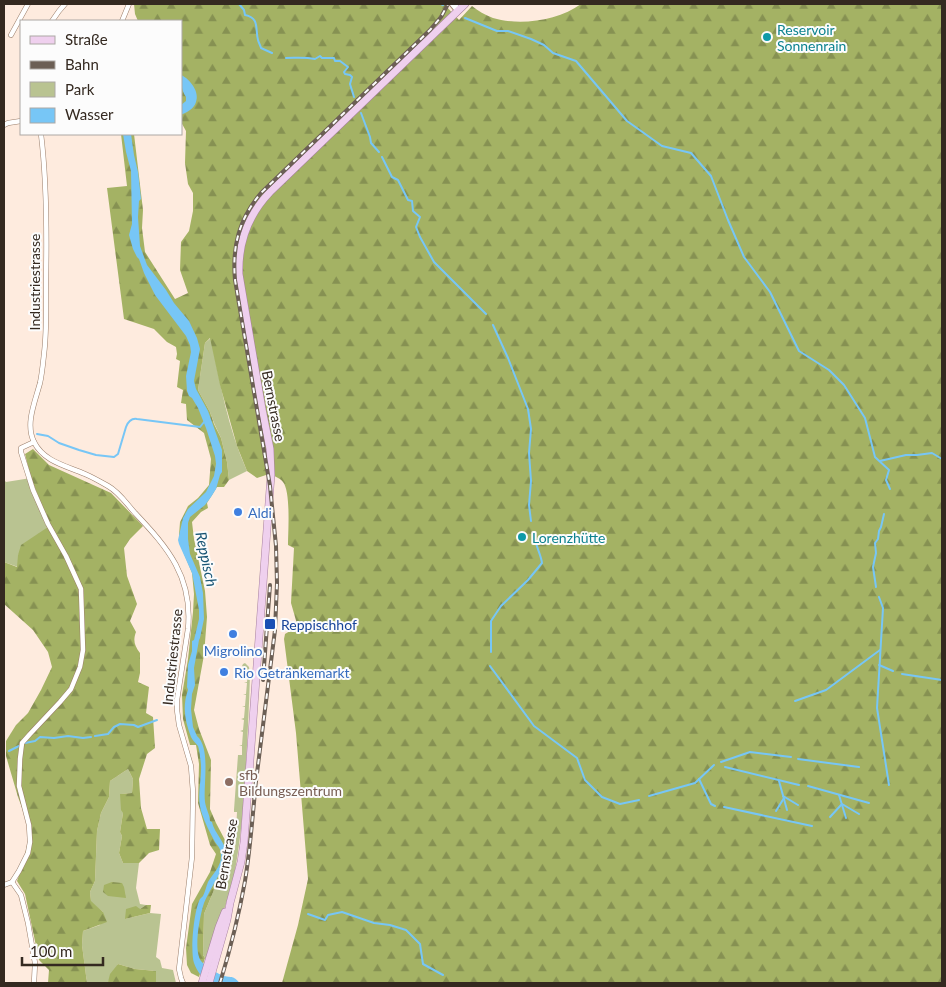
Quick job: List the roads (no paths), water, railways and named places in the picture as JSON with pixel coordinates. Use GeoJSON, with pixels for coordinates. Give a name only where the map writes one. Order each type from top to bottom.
{"type":"FeatureCollection","features":[{"type":"Feature","properties":{"kind":"main road"},"geometry":{"type":"LineString","coordinates":[[453,4],[458,10]]}},
{"type":"Feature","properties":{"kind":"main road","name":"Bernstrasse"},"geometry":{"type":"LineString","coordinates":[[205,982],[227,920],[240,862],[245,828],[271,469],[270,449],[258,390],[239,274],[243,236],[250,219],[262,200],[465,4]]}},
{"type":"Feature","properties":{"kind":"street"},"geometry":{"type":"LineString","coordinates":[[11,36],[28,4]]}},
{"type":"Feature","properties":{"kind":"street"},"geometry":{"type":"LineString","coordinates":[[53,20],[58,11],[66,4]]}},
{"type":"Feature","properties":{"kind":"street"},"geometry":{"type":"LineString","coordinates":[[122,20],[129,4]]}},
{"type":"Feature","properties":{"kind":"street"},"geometry":{"type":"LineString","coordinates":[[4,125],[20,121]]}},
{"type":"Feature","properties":{"kind":"street","name":"Industriestrasse"},"geometry":{"type":"LineString","coordinates":[[41,135],[45,178],[46,324],[45,350],[31,417],[30,428],[34,442],[41,452],[50,459],[106,485],[119,494],[169,552],[182,578],[189,606],[177,710],[179,725],[190,757],[193,776],[192,857],[180,964],[180,976],[183,983]]}},
{"type":"Feature","properties":{"kind":"street"},"geometry":{"type":"LineString","coordinates":[[4,885],[12,882],[24,863],[30,842],[29,824],[19,786],[22,743],[71,689],[80,668],[83,650],[81,589],[33,490],[21,452],[23,446],[34,442]]}},
{"type":"Feature","properties":{"kind":"street"},"geometry":{"type":"LineString","coordinates":[[12,882],[21,895],[28,923],[35,963],[36,975],[34,983]]}},
{"type":"Feature","properties":{"kind":"water"},"geometry":{"type":"Polygon","coordinates":[[[182,76],[193,86],[197,98],[192,108],[182,114],[182,104],[186,101],[182,76]]]}},
{"type":"Feature","properties":{"kind":"water"},"geometry":{"type":"Polygon","coordinates":[[[123,135],[131,135],[141,199],[139,201],[138,217],[140,246],[147,265],[189,321],[197,338],[200,349],[194,381],[196,389],[208,411],[222,450],[222,472],[216,489],[205,505],[190,517],[188,523],[190,554],[200,577],[203,593],[204,619],[194,668],[195,685],[191,709],[193,727],[204,749],[206,767],[205,795],[210,821],[226,850],[226,862],[204,903],[197,941],[199,956],[205,965],[221,975],[234,978],[240,983],[218,983],[207,980],[198,971],[194,963],[192,949],[194,921],[198,904],[208,882],[219,866],[221,855],[200,807],[200,753],[198,746],[191,737],[185,714],[188,690],[188,665],[192,651],[192,641],[194,640],[199,619],[199,610],[192,573],[178,540],[183,518],[188,509],[206,492],[214,476],[215,456],[198,408],[187,391],[186,376],[191,352],[190,345],[186,336],[155,295],[133,249],[129,235],[132,224],[131,171],[123,135]]]}},
{"type":"Feature","properties":{"kind":"waterway"},"geometry":{"type":"LineString","coordinates":[[239,4],[244,10],[245,15],[250,16],[255,21],[261,48],[272,53]]}},
{"type":"Feature","properties":{"kind":"waterway"},"geometry":{"type":"LineString","coordinates":[[465,18],[497,31],[508,31],[531,39],[544,45],[553,53],[576,61],[627,121],[662,146],[691,153],[711,176],[744,257],[770,292],[799,351],[829,370],[844,385],[865,418],[875,457],[889,470],[886,480],[890,489]]}},
{"type":"Feature","properties":{"kind":"waterway"},"geometry":{"type":"LineString","coordinates":[[286,58],[315,59],[320,56],[340,61],[348,67],[344,72],[345,74],[352,77],[350,84],[354,97]]}},
{"type":"Feature","properties":{"kind":"waterway"},"geometry":{"type":"LineString","coordinates":[[361,113],[371,143],[379,152]]}},
{"type":"Feature","properties":{"kind":"waterway"},"geometry":{"type":"LineString","coordinates":[[382,157],[392,177],[398,180],[408,200],[412,201],[413,211],[420,217],[416,227],[434,262],[486,314]]}},
{"type":"Feature","properties":{"kind":"waterway"},"geometry":{"type":"LineString","coordinates":[[493,325],[528,409],[531,429],[529,453],[531,481],[529,505],[531,521]]}},
{"type":"Feature","properties":{"kind":"waterway"},"geometry":{"type":"LineString","coordinates":[[37,434],[48,436],[59,443],[79,450],[96,455],[114,457],[118,454],[127,425],[133,419],[200,427],[204,422]]}},
{"type":"Feature","properties":{"kind":"waterway"},"geometry":{"type":"LineString","coordinates":[[880,461],[906,455],[932,453],[942,459]]}},
{"type":"Feature","properties":{"kind":"waterway"},"geometry":{"type":"LineString","coordinates":[[876,587],[873,567],[876,553],[875,543],[878,539],[884,514]]}},
{"type":"Feature","properties":{"kind":"waterway"},"geometry":{"type":"LineString","coordinates":[[491,652],[491,621],[501,606],[528,580],[542,563],[535,535]]}},
{"type":"Feature","properties":{"kind":"waterway"},"geometry":{"type":"LineString","coordinates":[[879,597],[883,608],[877,708],[889,785]]}},
{"type":"Feature","properties":{"kind":"waterway"},"geometry":{"type":"LineString","coordinates":[[795,701],[826,690],[880,650]]}},
{"type":"Feature","properties":{"kind":"waterway"},"geometry":{"type":"LineString","coordinates":[[879,665],[893,671]]}},
{"type":"Feature","properties":{"kind":"waterway"},"geometry":{"type":"LineString","coordinates":[[490,666],[534,726],[577,758],[585,780],[602,797],[620,804],[639,800]]}},
{"type":"Feature","properties":{"kind":"waterway"},"geometry":{"type":"LineString","coordinates":[[902,674],[942,680]]}},
{"type":"Feature","properties":{"kind":"waterway"},"geometry":{"type":"LineString","coordinates":[[95,736],[108,734],[114,727],[120,724],[138,727],[157,720]]}},
{"type":"Feature","properties":{"kind":"waterway"},"geometry":{"type":"LineString","coordinates":[[25,743],[35,741],[40,737],[91,737]]}},
{"type":"Feature","properties":{"kind":"waterway"},"geometry":{"type":"LineString","coordinates":[[9,751],[19,746]]}},
{"type":"Feature","properties":{"kind":"waterway"},"geometry":{"type":"LineString","coordinates":[[721,762],[750,752],[791,757]]}},
{"type":"Feature","properties":{"kind":"waterway"},"geometry":{"type":"LineString","coordinates":[[798,759],[859,767]]}},
{"type":"Feature","properties":{"kind":"waterway"},"geometry":{"type":"LineString","coordinates":[[649,796],[695,783],[714,765]]}},
{"type":"Feature","properties":{"kind":"waterway"},"geometry":{"type":"LineString","coordinates":[[725,767],[799,785]]}},
{"type":"Feature","properties":{"kind":"waterway"},"geometry":{"type":"LineString","coordinates":[[699,779],[711,804],[715,806]]}},
{"type":"Feature","properties":{"kind":"waterway"},"geometry":{"type":"LineString","coordinates":[[779,781],[787,810]]}},
{"type":"Feature","properties":{"kind":"waterway"},"geometry":{"type":"LineString","coordinates":[[808,786],[869,803]]}},
{"type":"Feature","properties":{"kind":"waterway"},"geometry":{"type":"LineString","coordinates":[[839,795],[846,818]]}},
{"type":"Feature","properties":{"kind":"waterway"},"geometry":{"type":"LineString","coordinates":[[783,796],[798,805]]}},
{"type":"Feature","properties":{"kind":"waterway"},"geometry":{"type":"LineString","coordinates":[[776,811],[784,798]]}},
{"type":"Feature","properties":{"kind":"waterway"},"geometry":{"type":"LineString","coordinates":[[830,817],[842,804],[859,814]]}},
{"type":"Feature","properties":{"kind":"waterway"},"geometry":{"type":"LineString","coordinates":[[724,807],[812,826]]}},
{"type":"Feature","properties":{"kind":"waterway"},"geometry":{"type":"LineString","coordinates":[[308,914],[325,920],[328,915],[342,912],[374,923],[406,930],[420,944],[423,964],[443,975]]}},
{"type":"Feature","properties":{"kind":"railway"},"geometry":{"type":"LineString","coordinates":[[254,797],[275,630],[276,546],[270,486],[235,280],[236,244],[242,223],[261,193],[430,30],[441,17],[448,4]]}},
{"type":"Feature","properties":{"kind":"railway"},"geometry":{"type":"LineString","coordinates":[[263,680],[270,585]]}},
{"type":"Feature","properties":{"kind":"railway"},"geometry":{"type":"LineString","coordinates":[[220,983],[245,881],[255,792]]}},
{"type":"Feature","properties":{"kind":"place","name":"Reservoir Sonnenrain"},"geometry":{"type":"Point","coordinates":[767,37]}},
{"type":"Feature","properties":{"kind":"place","name":"Aldi"},"geometry":{"type":"Point","coordinates":[238,512]}},
{"type":"Feature","properties":{"kind":"place","name":"Lorenzhütte"},"geometry":{"type":"Point","coordinates":[522,537]}},
{"type":"Feature","properties":{"kind":"place","name":"Reppischhof"},"geometry":{"type":"Point","coordinates":[270,624]}},
{"type":"Feature","properties":{"kind":"place","name":"Migrolino"},"geometry":{"type":"Point","coordinates":[233,634]}},
{"type":"Feature","properties":{"kind":"place","name":"Rio Getränkemarkt"},"geometry":{"type":"Point","coordinates":[224,672]}},
{"type":"Feature","properties":{"kind":"place","name":"sfb Bildungszentrum"},"geometry":{"type":"Point","coordinates":[229,782]}},
{"type":"Feature","properties":{"kind":"water label","name":"Reppisch"},"geometry":{"type":"Point","coordinates":[207,559]}}]}
